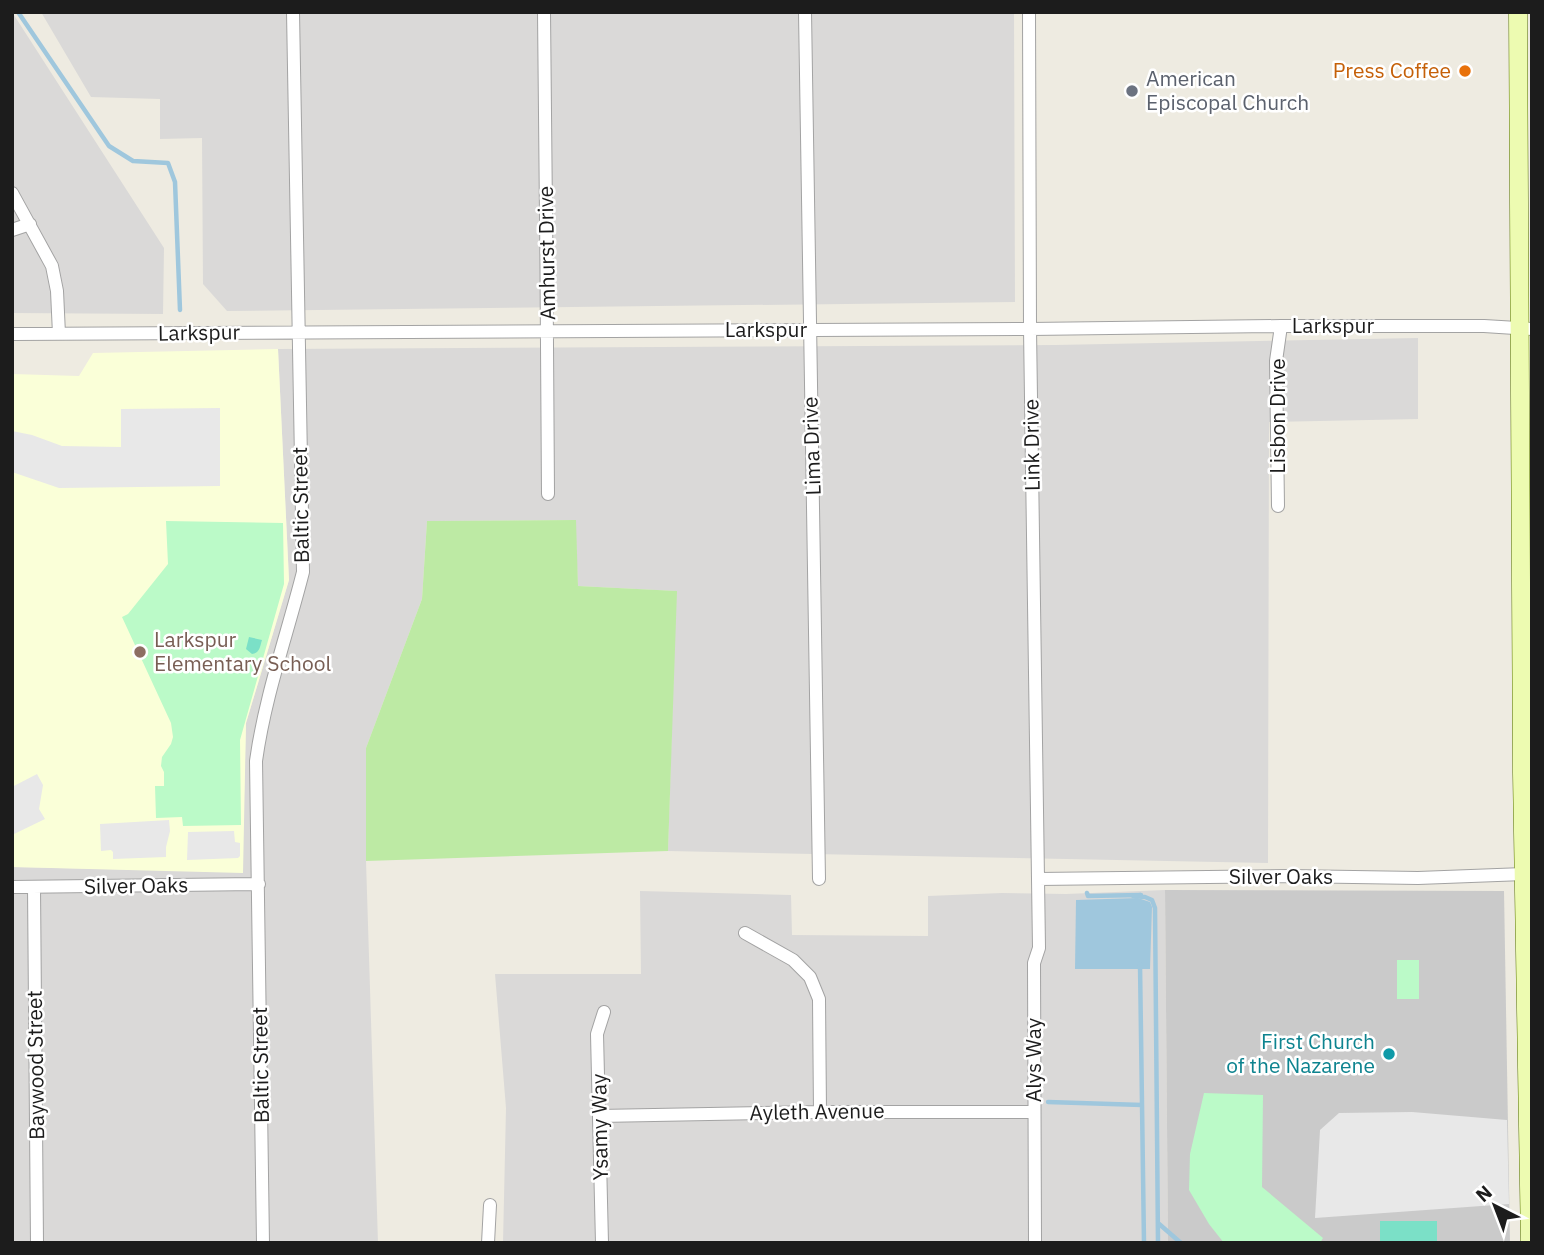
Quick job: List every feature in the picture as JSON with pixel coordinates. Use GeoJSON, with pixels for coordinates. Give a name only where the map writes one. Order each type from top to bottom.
{"type":"FeatureCollection","features":[{"type":"Feature","properties":{"kind":"main road"},"geometry":{"type":"LineString","coordinates":[[1518,12],[1525,98],[1527,773],[1524,874],[1530,1243]]}},
{"type":"Feature","properties":{"kind":"street","name":"Baltic Street"},"geometry":{"type":"LineString","coordinates":[[263,1243],[256,761],[270,689],[303,572],[293,12]]}},
{"type":"Feature","properties":{"kind":"street","name":"Amhurst Drive"},"geometry":{"type":"LineString","coordinates":[[544,12],[548,494]]}},
{"type":"Feature","properties":{"kind":"street","name":"Lima Drive"},"geometry":{"type":"LineString","coordinates":[[805,12],[819,879]]}},
{"type":"Feature","properties":{"kind":"street","name":"Link Drive"},"geometry":{"type":"LineString","coordinates":[[1029,12],[1030,329],[1038,879]]}},
{"type":"Feature","properties":{"kind":"street"},"geometry":{"type":"LineString","coordinates":[[12,193],[52,266],[60,334]]}},
{"type":"Feature","properties":{"kind":"street"},"geometry":{"type":"LineString","coordinates":[[12,230],[30,224]]}},
{"type":"Feature","properties":{"kind":"street","name":"Larkspur"},"geometry":{"type":"LineString","coordinates":[[12,334],[1281,326],[1525,328]]}},
{"type":"Feature","properties":{"kind":"street","name":"Lisbon Drive"},"geometry":{"type":"LineString","coordinates":[[1278,506],[1276,361],[1281,326]]}},
{"type":"Feature","properties":{"kind":"street","name":"Silver Oaks"},"geometry":{"type":"LineString","coordinates":[[1038,879],[1289,876],[1418,878],[1524,874]]}},
{"type":"Feature","properties":{"kind":"street","name":"Alys Way"},"geometry":{"type":"LineString","coordinates":[[1035,1243],[1034,964],[1040,948],[1038,879]]}},
{"type":"Feature","properties":{"kind":"street","name":"Silver Oaks"},"geometry":{"type":"LineString","coordinates":[[12,887],[259,884]]}},
{"type":"Feature","properties":{"kind":"street","name":"Baywood Street"},"geometry":{"type":"LineString","coordinates":[[34,887],[37,1243]]}},
{"type":"Feature","properties":{"kind":"street"},"geometry":{"type":"LineString","coordinates":[[744,933],[793,960],[810,977],[819,999],[820,1112]]}},
{"type":"Feature","properties":{"kind":"street","name":"Ysamy Way"},"geometry":{"type":"LineString","coordinates":[[602,1243],[597,1034],[604,1012]]}},
{"type":"Feature","properties":{"kind":"street","name":"Ayleth Avenue"},"geometry":{"type":"LineString","coordinates":[[599,1116],[1034,1112]]}},
{"type":"Feature","properties":{"kind":"street"},"geometry":{"type":"LineString","coordinates":[[488,1243],[490,1205]]}},
{"type":"Feature","properties":{"kind":"shaded area"},"geometry":{"type":"Polygon","coordinates":[[[12,12],[164,248],[163,314],[12,313],[12,12]]]}},
{"type":"Feature","properties":{"kind":"shaded area"},"geometry":{"type":"Polygon","coordinates":[[[41,12],[1014,12],[1015,302],[227,311],[203,284],[202,138],[160,139],[160,99],[91,97],[41,12]]]}},
{"type":"Feature","properties":{"kind":"shaded area"},"geometry":{"type":"Polygon","coordinates":[[[1418,338],[1418,419],[1269,422],[1268,863],[668,851],[676,591],[578,586],[575,520],[427,521],[422,599],[366,748],[366,861],[378,1243],[12,1243],[12,867],[242,872],[246,723],[289,580],[278,349],[1055,345],[1418,338]]]}},
{"type":"Feature","properties":{"kind":"shaded area","name":"Larkspur Elementary School"},"geometry":{"type":"Polygon","coordinates":[[[278,349],[289,580],[246,723],[243,873],[12,867],[12,374],[79,376],[93,353],[278,349]]]}},
{"type":"Feature","properties":{"kind":"shaded area"},"geometry":{"type":"Polygon","coordinates":[[[220,408],[220,486],[59,488],[12,472],[12,431],[62,446],[121,447],[121,409],[220,408]]]}},
{"type":"Feature","properties":{"kind":"shaded area"},"geometry":{"type":"Polygon","coordinates":[[[37,774],[43,785],[39,809],[45,819],[12,835],[12,787],[37,774]]]}},
{"type":"Feature","properties":{"kind":"shaded area"},"geometry":{"type":"Polygon","coordinates":[[[169,820],[166,857],[113,859],[111,850],[101,851],[100,824],[169,820]]]}},
{"type":"Feature","properties":{"kind":"shaded area"},"geometry":{"type":"Polygon","coordinates":[[[234,831],[235,842],[240,843],[238,858],[187,860],[188,832],[234,831]]]}},
{"type":"Feature","properties":{"kind":"shaded area"},"geometry":{"type":"Polygon","coordinates":[[[1165,890],[1168,1243],[503,1243],[506,1108],[495,974],[641,974],[640,891],[791,895],[792,935],[928,936],[928,896],[1165,890]]]}},
{"type":"Feature","properties":{"kind":"shaded area","name":"First Church of the Nazarene"},"geometry":{"type":"Polygon","coordinates":[[[1165,890],[1504,891],[1510,1243],[1168,1243],[1165,890]]]}},
{"type":"Feature","properties":{"kind":"shaded area"},"geometry":{"type":"Polygon","coordinates":[[[1412,1112],[1507,1120],[1509,1204],[1315,1218],[1320,1130],[1339,1113],[1412,1112]]]}},
{"type":"Feature","properties":{"kind":"green space"},"geometry":{"type":"Polygon","coordinates":[[[576,520],[578,586],[677,591],[668,851],[366,861],[366,748],[422,599],[427,521],[576,520]]]}},
{"type":"Feature","properties":{"kind":"green space"},"geometry":{"type":"Polygon","coordinates":[[[166,521],[283,523],[284,584],[240,740],[241,825],[183,826],[182,817],[156,818],[155,786],[164,786],[162,757],[173,737],[171,723],[122,617],[128,614],[168,564],[166,521]]]}},
{"type":"Feature","properties":{"kind":"green space"},"geometry":{"type":"Polygon","coordinates":[[[249,637],[262,640],[257,652],[252,654],[246,649],[249,637]]]}},
{"type":"Feature","properties":{"kind":"green space"},"geometry":{"type":"Polygon","coordinates":[[[1397,960],[1419,960],[1419,999],[1397,999],[1397,960]]]}},
{"type":"Feature","properties":{"kind":"green space"},"geometry":{"type":"Polygon","coordinates":[[[1204,1093],[1263,1095],[1262,1187],[1323,1238],[1320,1243],[1224,1243],[1209,1224],[1189,1190],[1190,1154],[1204,1093]]]}},
{"type":"Feature","properties":{"kind":"green space"},"geometry":{"type":"Polygon","coordinates":[[[1380,1221],[1437,1221],[1437,1243],[1380,1243],[1380,1221]]]}},
{"type":"Feature","properties":{"kind":"water"},"geometry":{"type":"Polygon","coordinates":[[[1138,898],[1150,902],[1152,907],[1150,969],[1075,969],[1076,900],[1138,898]]]}},
{"type":"Feature","properties":{"kind":"waterway"},"geometry":{"type":"LineString","coordinates":[[18,12],[109,146],[133,161],[168,163],[175,182],[180,310]]}},
{"type":"Feature","properties":{"kind":"waterway"},"geometry":{"type":"LineString","coordinates":[[1087,893],[1088,896],[1141,895],[1133,896],[1152,900],[1155,908],[1158,1243]]}},
{"type":"Feature","properties":{"kind":"waterway"},"geometry":{"type":"LineString","coordinates":[[1140,964],[1144,1243]]}},
{"type":"Feature","properties":{"kind":"waterway"},"geometry":{"type":"LineString","coordinates":[[1048,1102],[1142,1105]]}},
{"type":"Feature","properties":{"kind":"waterway"},"geometry":{"type":"LineString","coordinates":[[1158,1223],[1181,1243]]}},
{"type":"Feature","properties":{"kind":"place","name":"Press Coffee"},"geometry":{"type":"Point","coordinates":[1465,71]}},
{"type":"Feature","properties":{"kind":"place","name":"American Episcopal Church"},"geometry":{"type":"Point","coordinates":[1132,91]}},
{"type":"Feature","properties":{"kind":"place","name":"Larkspur Elementary School"},"geometry":{"type":"Point","coordinates":[140,652]}},
{"type":"Feature","properties":{"kind":"place","name":"First Church of the Nazarene"},"geometry":{"type":"Point","coordinates":[1389,1054]}}]}
